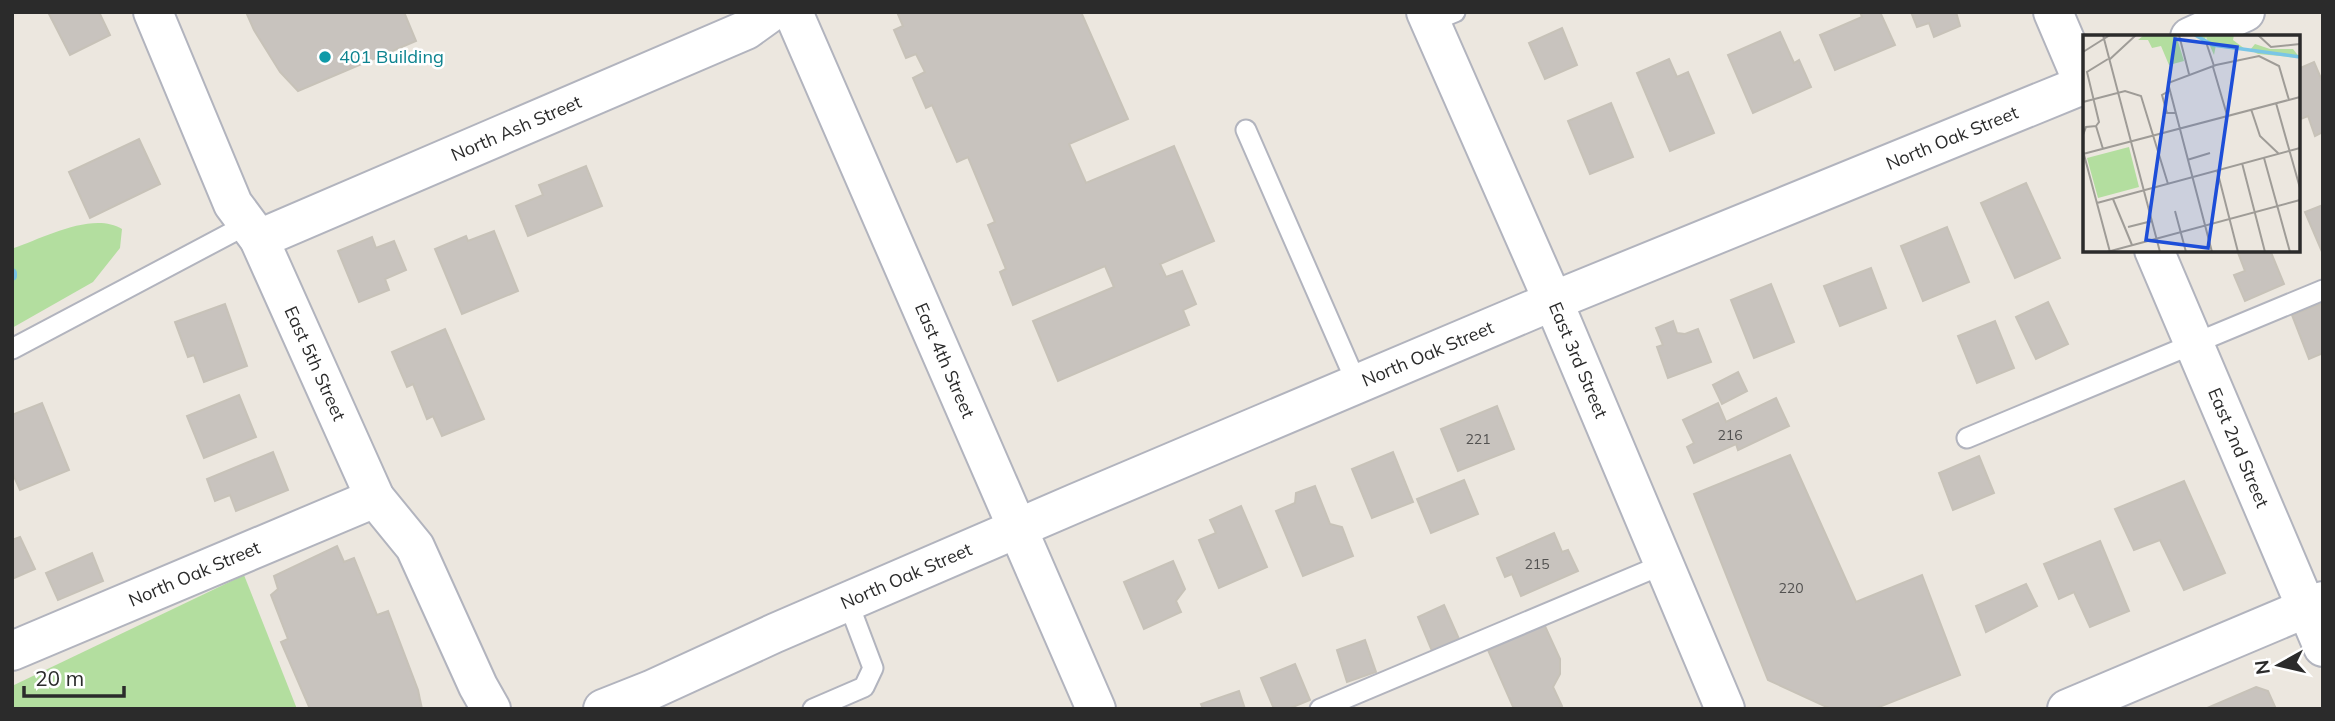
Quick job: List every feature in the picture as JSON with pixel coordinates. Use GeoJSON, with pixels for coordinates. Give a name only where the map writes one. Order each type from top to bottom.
{"type":"FeatureCollection","features":[{"type":"Feature","properties":{"kind":"street","name":"East 5th Street"},"geometry":{"type":"LineString","coordinates":[[153,12],[233,204],[253,231],[375,498],[415,547],[491,709]]}},
{"type":"Feature","properties":{"kind":"street","name":"North Ash Street"},"geometry":{"type":"LineString","coordinates":[[253,231],[746,30],[771,12]]}},
{"type":"Feature","properties":{"kind":"street","name":"East 4th Street"},"geometry":{"type":"LineString","coordinates":[[793,12],[1096,709]]}},
{"type":"Feature","properties":{"kind":"street"},"geometry":{"type":"LineString","coordinates":[[2053,12],[2083,84]]}},
{"type":"Feature","properties":{"kind":"street"},"geometry":{"type":"LineString","coordinates":[[2194,35],[2245,12]]}},
{"type":"Feature","properties":{"kind":"street","name":"East 3rd Street"},"geometry":{"type":"LineString","coordinates":[[1437,16],[1553,301],[1725,709]]}},
{"type":"Feature","properties":{"kind":"street","name":"North Oak Street"},"geometry":{"type":"LineString","coordinates":[[608,708],[1016,529],[1553,301],[2083,86]]}},
{"type":"Feature","properties":{"kind":"street","name":"East 2nd Street"},"geometry":{"type":"LineString","coordinates":[[2155,252],[2194,345],[2315,605],[2323,647]]}},
{"type":"Feature","properties":{"kind":"street","name":"North Oak Street"},"geometry":{"type":"LineString","coordinates":[[12,651],[375,498]]}},
{"type":"Feature","properties":{"kind":"street"},"geometry":{"type":"LineString","coordinates":[[2067,709],[2115,699],[2315,605]]}},
{"type":"Feature","properties":{"kind":"lane"},"geometry":{"type":"LineString","coordinates":[[1246,130],[1357,384]]}},
{"type":"Feature","properties":{"kind":"lane"},"geometry":{"type":"LineString","coordinates":[[12,349],[253,231]]}},
{"type":"Feature","properties":{"kind":"lane"},"geometry":{"type":"LineString","coordinates":[[1967,438],[2323,290]]}},
{"type":"Feature","properties":{"kind":"lane"},"geometry":{"type":"LineString","coordinates":[[1320,709],[1664,564]]}},
{"type":"Feature","properties":{"kind":"lane"},"geometry":{"type":"LineString","coordinates":[[813,709],[864,687],[873,667],[848,602]]}},
{"type":"Feature","properties":{"kind":"green space"},"geometry":{"type":"Polygon","coordinates":[[[12,217],[14,248],[68,228],[97,223],[122,229],[120,248],[93,282],[12,328],[12,217]]]}},
{"type":"Feature","properties":{"kind":"green space"},"geometry":{"type":"Polygon","coordinates":[[[244,575],[297,709],[12,709],[12,686],[244,575]]]}},
{"type":"Feature","properties":{"kind":"building"},"geometry":{"type":"Polygon","coordinates":[[[48,12],[99,12],[110,35],[70,55],[48,12]]]}},
{"type":"Feature","properties":{"kind":"building","name":"401 Building"},"geometry":{"type":"Polygon","coordinates":[[[246,12],[404,12],[416,41],[298,91],[280,72],[246,12]]]}},
{"type":"Feature","properties":{"kind":"building"},"geometry":{"type":"Polygon","coordinates":[[[897,12],[1081,12],[1128,119],[1069,144],[1086,183],[1174,146],[1214,241],[1160,264],[1166,277],[1182,271],[1196,304],[1183,310],[1189,325],[1058,381],[1033,321],[1114,287],[1105,266],[1013,305],[1000,272],[1006,269],[988,225],[995,222],[968,157],[957,162],[932,105],[926,108],[913,78],[925,72],[916,54],[906,58],[894,30],[903,26],[897,12]]]}},
{"type":"Feature","properties":{"kind":"building"},"geometry":{"type":"Polygon","coordinates":[[[1860,12],[1880,12],[1895,45],[1835,70],[1820,35],[1862,17],[1860,12]]]}},
{"type":"Feature","properties":{"kind":"building"},"geometry":{"type":"Polygon","coordinates":[[[1911,12],[1956,12],[1960,26],[1934,37],[1929,23],[1917,27],[1911,12]]]}},
{"type":"Feature","properties":{"kind":"building"},"geometry":{"type":"Polygon","coordinates":[[[1562,28],[1577,65],[1545,79],[1529,43],[1562,28]]]}},
{"type":"Feature","properties":{"kind":"building"},"geometry":{"type":"Polygon","coordinates":[[[1780,32],[1794,63],[1799,60],[1811,87],[1753,113],[1728,55],[1780,32]]]}},
{"type":"Feature","properties":{"kind":"building"},"geometry":{"type":"Polygon","coordinates":[[[1669,59],[1677,77],[1688,72],[1714,133],[1670,151],[1637,73],[1669,59]]]}},
{"type":"Feature","properties":{"kind":"building"},"geometry":{"type":"Polygon","coordinates":[[[2314,62],[2323,83],[2323,132],[2315,136],[2308,116],[2300,119],[2300,68],[2314,62]]]}},
{"type":"Feature","properties":{"kind":"building"},"geometry":{"type":"Polygon","coordinates":[[[1611,103],[1633,157],[1590,174],[1568,121],[1611,103]]]}},
{"type":"Feature","properties":{"kind":"building"},"geometry":{"type":"Polygon","coordinates":[[[139,139],[160,184],[90,218],[69,172],[139,139]]]}},
{"type":"Feature","properties":{"kind":"building"},"geometry":{"type":"Polygon","coordinates":[[[586,166],[602,206],[528,236],[516,206],[543,195],[539,185],[586,166]]]}},
{"type":"Feature","properties":{"kind":"building"},"geometry":{"type":"Polygon","coordinates":[[[2026,183],[2060,258],[2015,278],[1981,203],[2026,183]]]}},
{"type":"Feature","properties":{"kind":"building"},"geometry":{"type":"Polygon","coordinates":[[[2323,205],[2323,254],[2305,212],[2323,205]]]}},
{"type":"Feature","properties":{"kind":"building"},"geometry":{"type":"Polygon","coordinates":[[[1947,227],[1969,282],[1923,301],[1901,246],[1947,227]]]}},
{"type":"Feature","properties":{"kind":"building"},"geometry":{"type":"Polygon","coordinates":[[[494,231],[518,291],[462,314],[435,249],[466,236],[468,241],[494,231]]]}},
{"type":"Feature","properties":{"kind":"building"},"geometry":{"type":"Polygon","coordinates":[[[372,237],[376,248],[394,241],[406,270],[385,279],[389,290],[359,302],[338,251],[372,237]]]}},
{"type":"Feature","properties":{"kind":"building"},"geometry":{"type":"Polygon","coordinates":[[[2238,252],[2271,252],[2284,284],[2245,301],[2234,275],[2245,271],[2238,252]]]}},
{"type":"Feature","properties":{"kind":"building"},"geometry":{"type":"Polygon","coordinates":[[[1871,268],[1886,308],[1840,326],[1824,286],[1871,268]]]}},
{"type":"Feature","properties":{"kind":"building"},"geometry":{"type":"Polygon","coordinates":[[[1771,284],[1794,342],[1754,358],[1731,300],[1771,284]]]}},
{"type":"Feature","properties":{"kind":"building"},"geometry":{"type":"Polygon","coordinates":[[[2048,302],[2068,344],[2036,359],[2016,317],[2048,302]]]}},
{"type":"Feature","properties":{"kind":"building"},"geometry":{"type":"Polygon","coordinates":[[[2323,303],[2323,353],[2309,359],[2292,315],[2323,303]]]}},
{"type":"Feature","properties":{"kind":"building"},"geometry":{"type":"Polygon","coordinates":[[[225,304],[247,366],[204,382],[194,355],[188,357],[175,322],[225,304]]]}},
{"type":"Feature","properties":{"kind":"building"},"geometry":{"type":"Polygon","coordinates":[[[1673,321],[1677,333],[1685,334],[1698,329],[1711,362],[1668,378],[1657,347],[1663,345],[1656,328],[1673,321]]]}},
{"type":"Feature","properties":{"kind":"building"},"geometry":{"type":"Polygon","coordinates":[[[1995,321],[2014,368],[1977,383],[1958,336],[1995,321]]]}},
{"type":"Feature","properties":{"kind":"building"},"geometry":{"type":"Polygon","coordinates":[[[445,329],[484,419],[442,436],[433,416],[427,419],[413,384],[407,387],[392,352],[445,329]]]}},
{"type":"Feature","properties":{"kind":"building"},"geometry":{"type":"Polygon","coordinates":[[[1738,372],[1747,391],[1722,404],[1713,385],[1738,372]]]}},
{"type":"Feature","properties":{"kind":"building"},"geometry":{"type":"Polygon","coordinates":[[[239,395],[256,437],[204,458],[187,416],[239,395]]]}},
{"type":"Feature","properties":{"kind":"building"},"geometry":{"type":"Polygon","coordinates":[[[1776,398],[1789,426],[1738,450],[1736,444],[1694,463],[1687,447],[1694,443],[1683,420],[1718,403],[1726,422],[1776,398]]]}},
{"type":"Feature","properties":{"kind":"building"},"geometry":{"type":"Polygon","coordinates":[[[42,403],[69,470],[20,490],[12,472],[12,415],[42,403]]]}},
{"type":"Feature","properties":{"kind":"building"},"geometry":{"type":"Polygon","coordinates":[[[1497,406],[1514,449],[1458,471],[1441,429],[1497,406]]]}},
{"type":"Feature","properties":{"kind":"building"},"geometry":{"type":"Polygon","coordinates":[[[273,452],[288,490],[236,511],[230,495],[215,501],[207,479],[273,452]]]}},
{"type":"Feature","properties":{"kind":"building"},"geometry":{"type":"Polygon","coordinates":[[[1393,452],[1413,502],[1372,518],[1352,469],[1393,452]]]}},
{"type":"Feature","properties":{"kind":"building"},"geometry":{"type":"Polygon","coordinates":[[[1790,455],[1856,602],[1922,575],[1960,675],[1874,709],[1831,709],[1768,680],[1694,494],[1790,455]]]}},
{"type":"Feature","properties":{"kind":"building"},"geometry":{"type":"Polygon","coordinates":[[[1979,456],[1994,493],[1953,510],[1939,473],[1979,456]]]}},
{"type":"Feature","properties":{"kind":"building"},"geometry":{"type":"Polygon","coordinates":[[[1464,480],[1478,514],[1431,533],[1417,499],[1464,480]]]}},
{"type":"Feature","properties":{"kind":"building"},"geometry":{"type":"Polygon","coordinates":[[[2184,481],[2225,573],[2184,590],[2160,540],[2134,550],[2115,509],[2184,481]]]}},
{"type":"Feature","properties":{"kind":"building"},"geometry":{"type":"Polygon","coordinates":[[[1315,486],[1330,524],[1342,527],[1353,556],[1303,576],[1276,511],[1295,503],[1296,493],[1315,486]]]}},
{"type":"Feature","properties":{"kind":"building"},"geometry":{"type":"Polygon","coordinates":[[[1241,506],[1267,567],[1219,588],[1199,540],[1216,533],[1210,520],[1241,506]]]}},
{"type":"Feature","properties":{"kind":"building"},"geometry":{"type":"Polygon","coordinates":[[[1554,533],[1562,552],[1568,550],[1578,571],[1521,596],[1512,574],[1505,577],[1497,558],[1554,533]]]}},
{"type":"Feature","properties":{"kind":"building"},"geometry":{"type":"Polygon","coordinates":[[[20,537],[35,569],[12,579],[12,540],[20,537]]]}},
{"type":"Feature","properties":{"kind":"building"},"geometry":{"type":"Polygon","coordinates":[[[2100,541],[2129,611],[2090,627],[2074,592],[2059,599],[2044,564],[2100,541]]]}},
{"type":"Feature","properties":{"kind":"building"},"geometry":{"type":"Polygon","coordinates":[[[337,546],[344,562],[354,558],[377,615],[388,611],[418,690],[422,709],[310,709],[281,642],[288,639],[271,595],[278,589],[274,576],[337,546]]]}},
{"type":"Feature","properties":{"kind":"building"},"geometry":{"type":"Polygon","coordinates":[[[92,553],[103,581],[58,600],[46,573],[92,553]]]}},
{"type":"Feature","properties":{"kind":"building"},"geometry":{"type":"Polygon","coordinates":[[[1173,561],[1185,589],[1176,601],[1181,612],[1144,629],[1124,582],[1173,561]]]}},
{"type":"Feature","properties":{"kind":"building"},"geometry":{"type":"Polygon","coordinates":[[[2026,584],[2037,606],[1986,632],[1976,606],[2026,584]]]}},
{"type":"Feature","properties":{"kind":"building"},"geometry":{"type":"Polygon","coordinates":[[[1444,605],[1459,639],[1432,651],[1418,617],[1444,605]]]}},
{"type":"Feature","properties":{"kind":"building"},"geometry":{"type":"Polygon","coordinates":[[[1544,624],[1560,659],[1560,674],[1553,687],[1562,706],[1557,709],[1514,709],[1488,650],[1544,624]]]}},
{"type":"Feature","properties":{"kind":"building"},"geometry":{"type":"Polygon","coordinates":[[[1365,640],[1376,672],[1347,682],[1337,650],[1365,640]]]}},
{"type":"Feature","properties":{"kind":"building"},"geometry":{"type":"Polygon","coordinates":[[[1295,664],[1310,700],[1288,709],[1274,709],[1261,678],[1295,664]]]}},
{"type":"Feature","properties":{"kind":"building"},"geometry":{"type":"Polygon","coordinates":[[[2256,687],[2268,691],[2276,709],[2205,709],[2256,687]]]}},
{"type":"Feature","properties":{"kind":"building"},"geometry":{"type":"Polygon","coordinates":[[[1239,691],[1245,709],[1203,709],[1201,704],[1239,691]]]}},
{"type":"Feature","properties":{"kind":"place","name":"401 Building"},"geometry":{"type":"Point","coordinates":[325,57]}}]}
